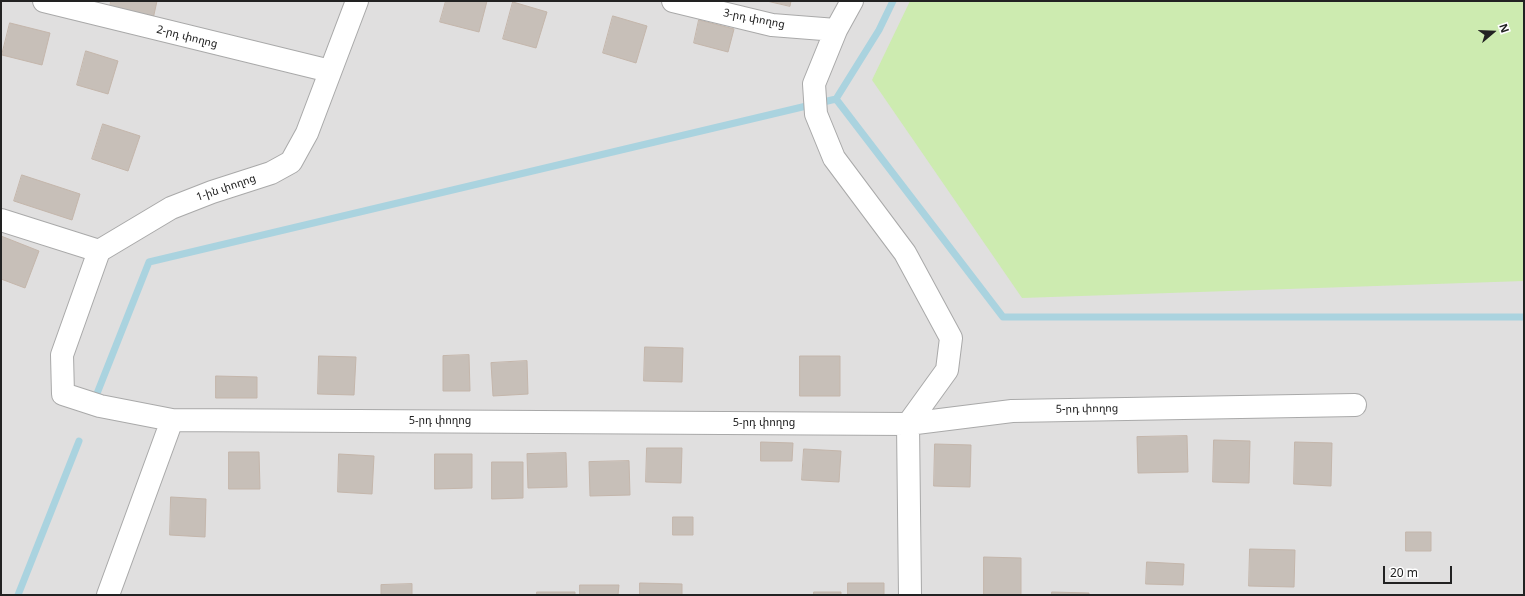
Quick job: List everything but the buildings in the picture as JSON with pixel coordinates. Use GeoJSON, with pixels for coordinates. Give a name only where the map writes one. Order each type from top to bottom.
{"type":"FeatureCollection","features":[{"type":"Feature","properties":{"kind":"street","name":"2-րդ փողոց"},"geometry":{"type":"LineString","coordinates":[[44,1],[330,71]]}},
{"type":"Feature","properties":{"kind":"street","name":"1-ին փողոց"},"geometry":{"type":"LineString","coordinates":[[99,251],[171,208],[212,192],[271,173],[291,162],[307,133],[357,1]]}},
{"type":"Feature","properties":{"kind":"street","name":"3-րդ փողոց"},"geometry":{"type":"LineString","coordinates":[[673,1],[772,25],[836,30]]}},
{"type":"Feature","properties":{"kind":"street"},"geometry":{"type":"LineString","coordinates":[[852,1],[836,30],[814,84],[816,114],[834,158],[906,252],[951,338],[947,370],[908,424],[910,595]]}},
{"type":"Feature","properties":{"kind":"street"},"geometry":{"type":"LineString","coordinates":[[1,220],[99,251]]}},
{"type":"Feature","properties":{"kind":"street","name":"5-րդ փողոց"},"geometry":{"type":"LineString","coordinates":[[99,251],[62,355],[63,394],[100,406],[172,420],[908,424],[1012,410],[1354,405]]}},
{"type":"Feature","properties":{"kind":"street"},"geometry":{"type":"LineString","coordinates":[[108,595],[172,420]]}},
{"type":"Feature","properties":{"kind":"shaded area"},"geometry":{"type":"Polygon","coordinates":[[[1,1],[1524,1],[1524,595],[1,595],[1,1]]]}},
{"type":"Feature","properties":{"kind":"green space"},"geometry":{"type":"Polygon","coordinates":[[[910,1],[1524,1],[1524,281],[1022,298],[872,80],[910,1]]]}},
{"type":"Feature","properties":{"kind":"waterway"},"geometry":{"type":"LineString","coordinates":[[96,396],[149,262],[836,99],[879,30],[893,1]]}},
{"type":"Feature","properties":{"kind":"waterway"},"geometry":{"type":"LineString","coordinates":[[836,99],[1003,317],[1524,317]]}},
{"type":"Feature","properties":{"kind":"waterway"},"geometry":{"type":"LineString","coordinates":[[18,595],[79,441]]}}]}
